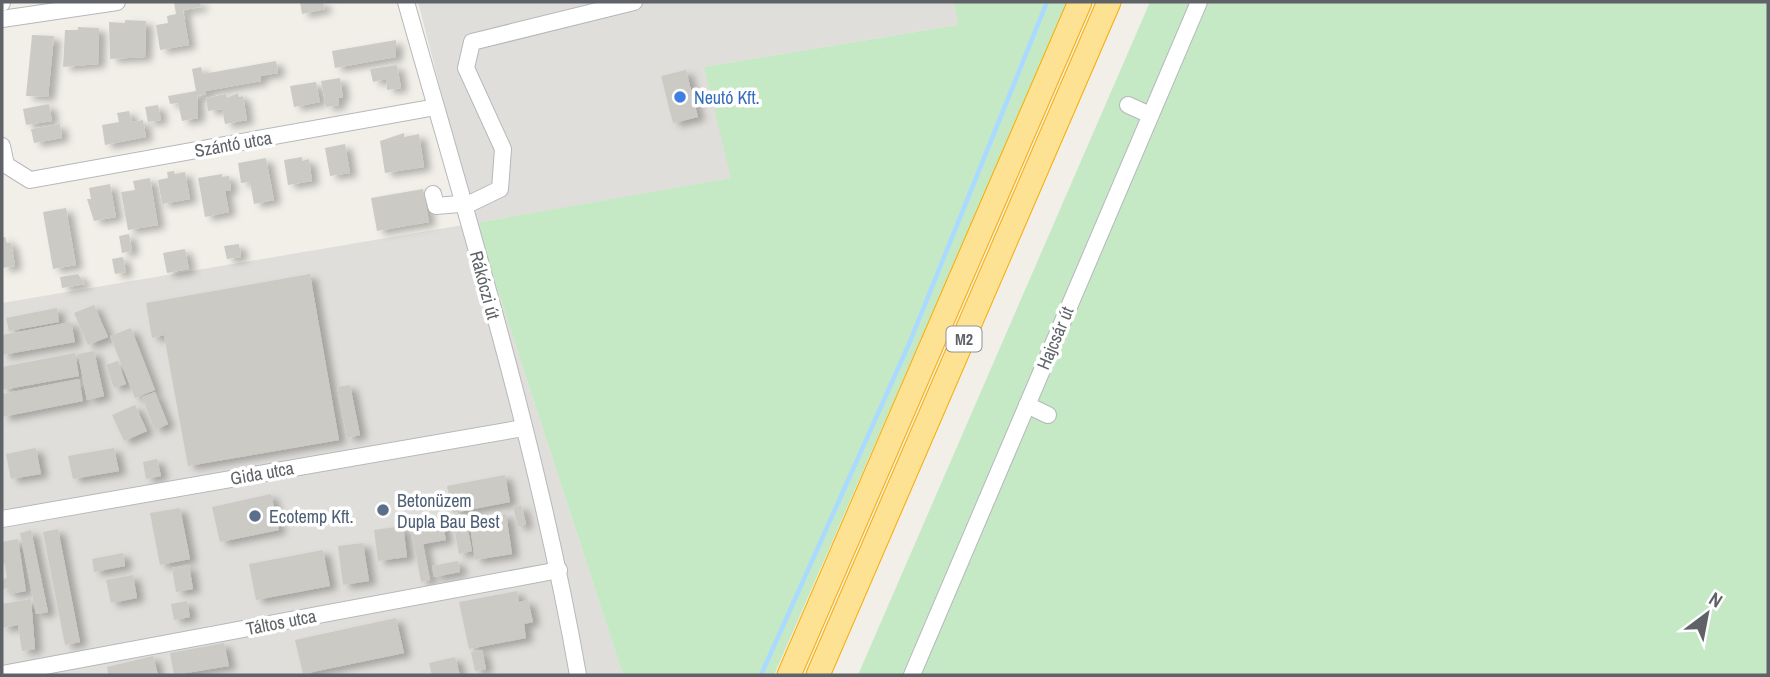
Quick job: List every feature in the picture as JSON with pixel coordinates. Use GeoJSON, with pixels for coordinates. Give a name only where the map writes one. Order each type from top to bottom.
{"type":"FeatureCollection","features":[{"type":"Feature","properties":{"kind":"highway","name":"M2"},"geometry":{"type":"LineString","coordinates":[[789,675],[1080,2]]}},
{"type":"Feature","properties":{"kind":"highway","name":"M2"},"geometry":{"type":"LineString","coordinates":[[818,675],[1109,2]]}},
{"type":"Feature","properties":{"kind":"street"},"geometry":{"type":"LineString","coordinates":[[2,19],[117,2]]}},
{"type":"Feature","properties":{"kind":"street","name":"Rákóczi út"},"geometry":{"type":"LineString","coordinates":[[406,2],[464,204],[523,428],[559,570],[578,675]]}},
{"type":"Feature","properties":{"kind":"street"},"geometry":{"type":"LineString","coordinates":[[433,194],[436,206],[464,204],[499,189],[503,149],[466,68],[472,42],[634,2]]}},
{"type":"Feature","properties":{"kind":"street","name":"Hajcsár út"},"geometry":{"type":"LineString","coordinates":[[912,675],[1199,2]]}},
{"type":"Feature","properties":{"kind":"street"},"geometry":{"type":"LineString","coordinates":[[1128,105],[1150,114]]}},
{"type":"Feature","properties":{"kind":"street","name":"Szántó utca"},"geometry":{"type":"LineString","coordinates":[[2,146],[6,165],[30,180],[436,107]]}},
{"type":"Feature","properties":{"kind":"street"},"geometry":{"type":"LineString","coordinates":[[1027,405],[1048,415]]}},
{"type":"Feature","properties":{"kind":"street","name":"Gida utca"},"geometry":{"type":"LineString","coordinates":[[2,519],[523,428]]}},
{"type":"Feature","properties":{"kind":"street","name":"Táltos utca"},"geometry":{"type":"LineString","coordinates":[[2,674],[559,570]]}},
{"type":"Feature","properties":{"kind":"shaded area"},"geometry":{"type":"Polygon","coordinates":[[[418,2],[954,2],[958,25],[704,67],[732,178],[476,223],[623,675],[2,675],[2,303],[475,223],[418,2]]]}},
{"type":"Feature","properties":{"kind":"green space"},"geometry":{"type":"Polygon","coordinates":[[[954,2],[1068,2],[774,675],[623,675],[476,223],[731,178],[704,67],[958,25],[954,2]]]}},
{"type":"Feature","properties":{"kind":"green space"},"geometry":{"type":"Polygon","coordinates":[[[1150,2],[1768,2],[1768,675],[858,675],[1150,2]]]}},
{"type":"Feature","properties":{"kind":"building"},"geometry":{"type":"Polygon","coordinates":[[[174,2],[200,2],[201,7],[183,10],[189,45],[160,50],[156,25],[168,23],[167,16],[176,14],[174,2]]]}},
{"type":"Feature","properties":{"kind":"building"},"geometry":{"type":"Polygon","coordinates":[[[300,2],[323,2],[325,9],[302,14],[300,2]]]}},
{"type":"Feature","properties":{"kind":"building"},"geometry":{"type":"Polygon","coordinates":[[[125,20],[146,21],[145,57],[110,59],[109,22],[125,23],[125,20]]]}},
{"type":"Feature","properties":{"kind":"building"},"geometry":{"type":"Polygon","coordinates":[[[78,27],[99,28],[98,64],[63,67],[65,30],[78,30],[78,27]]]}},
{"type":"Feature","properties":{"kind":"building"},"geometry":{"type":"Polygon","coordinates":[[[32,35],[54,36],[48,97],[26,96],[32,35]]]}},
{"type":"Feature","properties":{"kind":"building"},"geometry":{"type":"Polygon","coordinates":[[[396,40],[396,57],[335,68],[332,51],[396,40]]]}},
{"type":"Feature","properties":{"kind":"building"},"geometry":{"type":"Polygon","coordinates":[[[276,61],[278,73],[260,76],[261,81],[206,91],[206,94],[197,96],[198,118],[182,121],[178,103],[170,104],[168,96],[196,91],[192,69],[201,67],[203,74],[276,61]]]}},
{"type":"Feature","properties":{"kind":"building"},"geometry":{"type":"Polygon","coordinates":[[[397,65],[401,88],[387,90],[386,79],[373,82],[370,69],[397,65]]]}},
{"type":"Feature","properties":{"kind":"building","name":"Neutó Kft."},"geometry":{"type":"Polygon","coordinates":[[[686,70],[698,117],[673,123],[661,76],[686,70]]]}},
{"type":"Feature","properties":{"kind":"building"},"geometry":{"type":"Polygon","coordinates":[[[340,78],[343,97],[338,98],[339,105],[326,107],[321,81],[340,78]]]}},
{"type":"Feature","properties":{"kind":"building"},"geometry":{"type":"Polygon","coordinates":[[[316,82],[320,102],[294,107],[290,86],[316,82]]]}},
{"type":"Feature","properties":{"kind":"building"},"geometry":{"type":"Polygon","coordinates":[[[238,93],[239,97],[243,96],[247,120],[225,124],[222,109],[208,111],[206,98],[226,94],[227,98],[238,93]]]}},
{"type":"Feature","properties":{"kind":"building"},"geometry":{"type":"Polygon","coordinates":[[[49,104],[52,121],[26,125],[23,109],[49,104]]]}},
{"type":"Feature","properties":{"kind":"building"},"geometry":{"type":"Polygon","coordinates":[[[158,105],[161,120],[148,122],[145,107],[158,105]]]}},
{"type":"Feature","properties":{"kind":"building"},"geometry":{"type":"Polygon","coordinates":[[[129,111],[132,122],[143,120],[146,137],[105,145],[102,125],[119,122],[117,113],[129,111]]]}},
{"type":"Feature","properties":{"kind":"building"},"geometry":{"type":"Polygon","coordinates":[[[60,124],[62,138],[34,143],[31,129],[60,124]]]}},
{"type":"Feature","properties":{"kind":"building"},"geometry":{"type":"Polygon","coordinates":[[[404,133],[404,137],[419,134],[424,167],[385,173],[380,141],[404,133]]]}},
{"type":"Feature","properties":{"kind":"building"},"geometry":{"type":"Polygon","coordinates":[[[345,144],[350,173],[330,176],[325,148],[345,144]]]}},
{"type":"Feature","properties":{"kind":"building"},"geometry":{"type":"Polygon","coordinates":[[[302,157],[302,161],[309,159],[312,181],[288,185],[284,160],[302,157]]]}},
{"type":"Feature","properties":{"kind":"building"},"geometry":{"type":"Polygon","coordinates":[[[266,158],[274,200],[254,204],[250,182],[241,183],[238,163],[266,158]]]}},
{"type":"Feature","properties":{"kind":"building"},"geometry":{"type":"Polygon","coordinates":[[[174,171],[175,174],[185,172],[190,199],[162,204],[158,180],[168,178],[167,172],[174,171]]]}},
{"type":"Feature","properties":{"kind":"building"},"geometry":{"type":"Polygon","coordinates":[[[222,174],[222,177],[229,176],[231,190],[225,191],[229,212],[205,217],[198,178],[222,174]]]}},
{"type":"Feature","properties":{"kind":"building"},"geometry":{"type":"Polygon","coordinates":[[[150,178],[158,225],[128,230],[121,192],[135,190],[133,181],[150,178]]]}},
{"type":"Feature","properties":{"kind":"building"},"geometry":{"type":"Polygon","coordinates":[[[110,184],[116,217],[94,221],[87,199],[91,199],[89,188],[110,184]]]}},
{"type":"Feature","properties":{"kind":"building"},"geometry":{"type":"Polygon","coordinates":[[[423,189],[429,222],[377,231],[371,198],[423,189]]]}},
{"type":"Feature","properties":{"kind":"building"},"geometry":{"type":"Polygon","coordinates":[[[66,208],[76,265],[53,269],[43,212],[66,208]]]}},
{"type":"Feature","properties":{"kind":"building"},"geometry":{"type":"Polygon","coordinates":[[[129,234],[132,251],[122,253],[119,236],[129,234]]]}},
{"type":"Feature","properties":{"kind":"building"},"geometry":{"type":"Polygon","coordinates":[[[2,237],[5,237],[7,243],[11,243],[15,266],[2,268],[2,237]]]}},
{"type":"Feature","properties":{"kind":"building"},"geometry":{"type":"Polygon","coordinates":[[[239,244],[241,257],[227,259],[224,246],[239,244]]]}},
{"type":"Feature","properties":{"kind":"building"},"geometry":{"type":"Polygon","coordinates":[[[185,249],[189,269],[167,273],[163,253],[185,249]]]}},
{"type":"Feature","properties":{"kind":"building"},"geometry":{"type":"Polygon","coordinates":[[[123,257],[126,272],[115,274],[112,259],[123,257]]]}},
{"type":"Feature","properties":{"kind":"building"},"geometry":{"type":"Polygon","coordinates":[[[78,274],[85,284],[62,288],[60,277],[78,274]]]}},
{"type":"Feature","properties":{"kind":"building"},"geometry":{"type":"Polygon","coordinates":[[[310,274],[339,440],[188,466],[164,335],[152,338],[146,303],[310,274]]]}},
{"type":"Feature","properties":{"kind":"building"},"geometry":{"type":"Polygon","coordinates":[[[94,305],[108,337],[88,345],[74,313],[94,305]]]}},
{"type":"Feature","properties":{"kind":"building"},"geometry":{"type":"Polygon","coordinates":[[[57,308],[59,322],[9,331],[6,318],[57,308]]]}},
{"type":"Feature","properties":{"kind":"building"},"geometry":{"type":"Polygon","coordinates":[[[71,322],[75,342],[2,355],[2,335],[71,322]]]}},
{"type":"Feature","properties":{"kind":"building"},"geometry":{"type":"Polygon","coordinates":[[[131,328],[155,390],[135,398],[110,336],[131,328]]]}},
{"type":"Feature","properties":{"kind":"building"},"geometry":{"type":"Polygon","coordinates":[[[94,351],[104,396],[87,400],[78,354],[94,351]]]}},
{"type":"Feature","properties":{"kind":"building"},"geometry":{"type":"Polygon","coordinates":[[[75,353],[79,376],[2,390],[2,367],[75,353]]]}},
{"type":"Feature","properties":{"kind":"building"},"geometry":{"type":"Polygon","coordinates":[[[118,361],[126,384],[114,388],[106,365],[118,361]]]}},
{"type":"Feature","properties":{"kind":"building"},"geometry":{"type":"Polygon","coordinates":[[[79,379],[83,401],[2,417],[2,394],[79,379]]]}},
{"type":"Feature","properties":{"kind":"building"},"geometry":{"type":"Polygon","coordinates":[[[350,385],[360,435],[347,438],[337,387],[350,385]]]}},
{"type":"Feature","properties":{"kind":"building"},"geometry":{"type":"Polygon","coordinates":[[[155,392],[168,424],[155,430],[142,397],[155,392]]]}},
{"type":"Feature","properties":{"kind":"building"},"geometry":{"type":"Polygon","coordinates":[[[135,405],[147,431],[124,441],[112,415],[135,405]]]}},
{"type":"Feature","properties":{"kind":"building"},"geometry":{"type":"Polygon","coordinates":[[[36,448],[41,474],[11,479],[6,454],[36,448]]]}},
{"type":"Feature","properties":{"kind":"building"},"geometry":{"type":"Polygon","coordinates":[[[114,448],[119,471],[73,479],[68,456],[114,448]]]}},
{"type":"Feature","properties":{"kind":"building"},"geometry":{"type":"Polygon","coordinates":[[[157,459],[161,476],[146,479],[143,462],[157,459]]]}},
{"type":"Feature","properties":{"kind":"building"},"geometry":{"type":"Polygon","coordinates":[[[505,475],[510,502],[453,513],[447,486],[505,475]]]}},
{"type":"Feature","properties":{"kind":"building"},"geometry":{"type":"Polygon","coordinates":[[[271,494],[279,530],[220,542],[212,507],[271,494]]]}},
{"type":"Feature","properties":{"kind":"building"},"geometry":{"type":"Polygon","coordinates":[[[521,505],[526,524],[518,527],[513,507],[521,505]]]}},
{"type":"Feature","properties":{"kind":"building"},"geometry":{"type":"Polygon","coordinates":[[[180,508],[190,559],[160,565],[150,513],[180,508]]]}},
{"type":"Feature","properties":{"kind":"building"},"geometry":{"type":"Polygon","coordinates":[[[506,514],[512,554],[475,560],[469,519],[506,514]]]}},
{"type":"Feature","properties":{"kind":"building"},"geometry":{"type":"Polygon","coordinates":[[[441,516],[446,540],[423,544],[430,580],[421,582],[410,522],[441,516]]]}},
{"type":"Feature","properties":{"kind":"building"},"geometry":{"type":"Polygon","coordinates":[[[466,520],[472,551],[459,554],[453,522],[466,520]]]}},
{"type":"Feature","properties":{"kind":"building"},"geometry":{"type":"Polygon","coordinates":[[[403,526],[407,557],[378,561],[374,530],[403,526]]]}},
{"type":"Feature","properties":{"kind":"building"},"geometry":{"type":"Polygon","coordinates":[[[58,529],[80,642],[65,645],[43,532],[58,529]]]}},
{"type":"Feature","properties":{"kind":"building"},"geometry":{"type":"Polygon","coordinates":[[[31,530],[48,612],[36,614],[20,533],[31,530]]]}},
{"type":"Feature","properties":{"kind":"building"},"geometry":{"type":"Polygon","coordinates":[[[18,539],[26,591],[9,594],[8,588],[2,589],[2,579],[7,578],[5,564],[2,565],[2,542],[18,539]]]}},
{"type":"Feature","properties":{"kind":"building"},"geometry":{"type":"Polygon","coordinates":[[[363,543],[369,581],[343,585],[338,546],[363,543]]]}},
{"type":"Feature","properties":{"kind":"building"},"geometry":{"type":"Polygon","coordinates":[[[323,550],[330,586],[256,600],[249,564],[323,550]]]}},
{"type":"Feature","properties":{"kind":"building"},"geometry":{"type":"Polygon","coordinates":[[[123,553],[125,566],[94,572],[92,559],[123,553]]]}},
{"type":"Feature","properties":{"kind":"building"},"geometry":{"type":"Polygon","coordinates":[[[458,561],[460,572],[434,577],[432,566],[458,561]]]}},
{"type":"Feature","properties":{"kind":"building"},"geometry":{"type":"Polygon","coordinates":[[[189,565],[193,589],[176,592],[172,568],[189,565]]]}},
{"type":"Feature","properties":{"kind":"building"},"geometry":{"type":"Polygon","coordinates":[[[133,575],[137,598],[111,603],[106,580],[133,575]]]}},
{"type":"Feature","properties":{"kind":"building"},"geometry":{"type":"Polygon","coordinates":[[[517,591],[519,602],[528,600],[533,622],[524,624],[526,638],[469,649],[459,602],[517,591]]]}},
{"type":"Feature","properties":{"kind":"building"},"geometry":{"type":"Polygon","coordinates":[[[31,599],[35,649],[22,651],[18,625],[2,628],[2,604],[31,599]]]}},
{"type":"Feature","properties":{"kind":"building"},"geometry":{"type":"Polygon","coordinates":[[[187,601],[190,617],[174,620],[171,604],[187,601]]]}},
{"type":"Feature","properties":{"kind":"building"},"geometry":{"type":"Polygon","coordinates":[[[396,618],[404,653],[303,674],[295,640],[396,618]]]}},
{"type":"Feature","properties":{"kind":"building"},"geometry":{"type":"Polygon","coordinates":[[[224,643],[229,666],[174,675],[170,653],[224,643]]]}},
{"type":"Feature","properties":{"kind":"building"},"geometry":{"type":"Polygon","coordinates":[[[482,650],[486,669],[475,671],[471,652],[482,650]]]}},
{"type":"Feature","properties":{"kind":"building"},"geometry":{"type":"Polygon","coordinates":[[[153,656],[158,675],[108,675],[107,667],[153,656]]]}},
{"type":"Feature","properties":{"kind":"building"},"geometry":{"type":"Polygon","coordinates":[[[455,657],[460,675],[432,675],[429,663],[455,657]]]}},
{"type":"Feature","properties":{"kind":"waterway"},"geometry":{"type":"LineString","coordinates":[[761,675],[909,344],[1047,2]]}},
{"type":"Feature","properties":{"kind":"place","name":"Neutó Kft."},"geometry":{"type":"Point","coordinates":[680,97]}},
{"type":"Feature","properties":{"kind":"place","name":"Betonüzem Dupla Bau Best"},"geometry":{"type":"Point","coordinates":[383,510]}},
{"type":"Feature","properties":{"kind":"place","name":"Ecotemp Kft."},"geometry":{"type":"Point","coordinates":[255,516]}}]}
